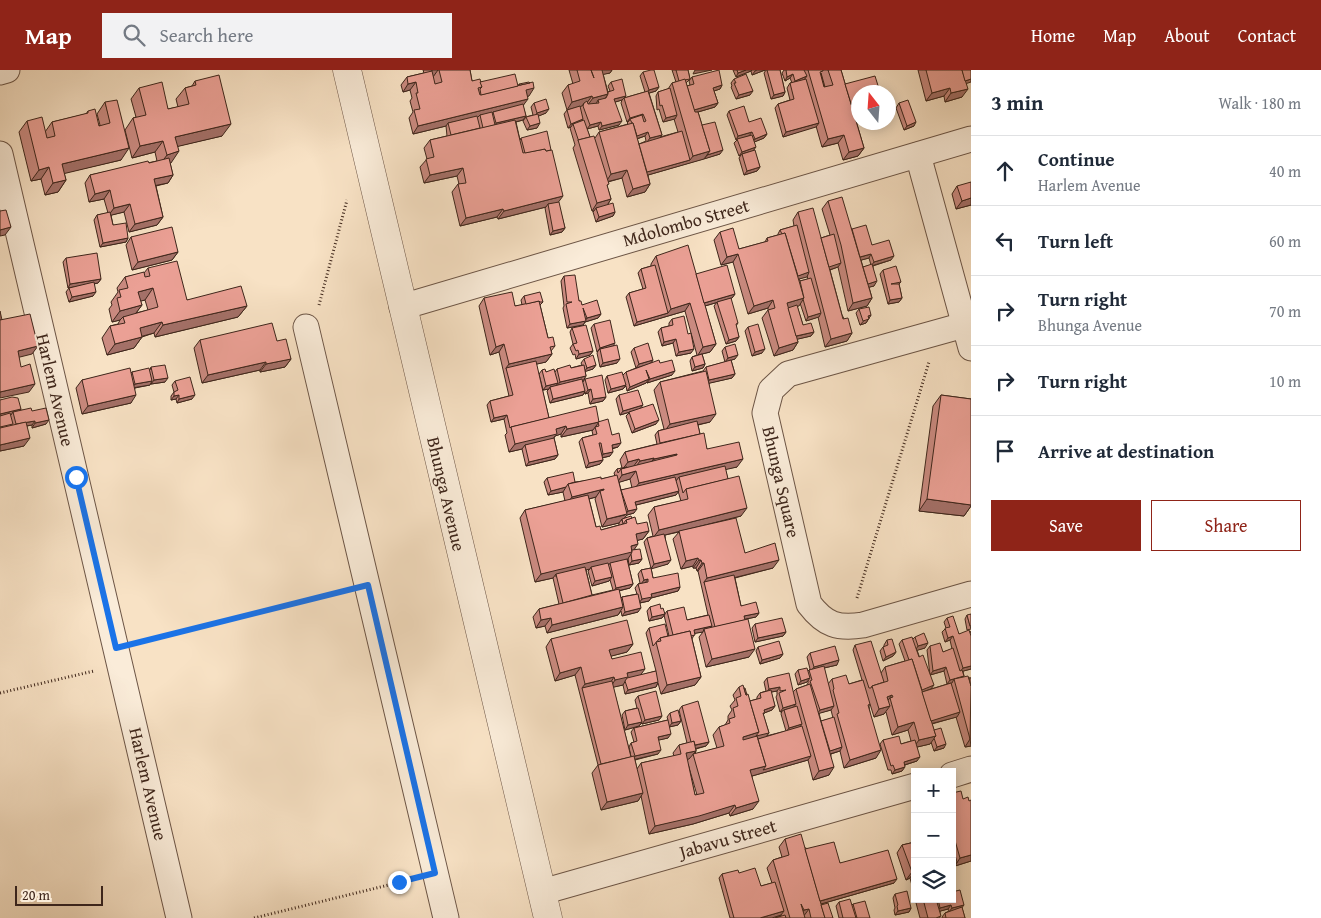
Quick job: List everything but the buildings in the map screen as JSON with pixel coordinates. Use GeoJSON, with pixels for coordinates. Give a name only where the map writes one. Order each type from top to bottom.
{"type":"FeatureCollection","features":[{"type":"Feature","properties":{"kind":"street"},"geometry":{"type":"LineString","coordinates":[[0,72],[7,70]]}},
{"type":"Feature","properties":{"kind":"street","name":"Bhunga Avenue"},"geometry":{"type":"LineString","coordinates":[[347,70],[545,905]]}},
{"type":"Feature","properties":{"kind":"street","name":"Mdolombo Street"},"geometry":{"type":"LineString","coordinates":[[402,307],[971,139]]}},
{"type":"Feature","properties":{"kind":"street","name":"Harlem Avenue"},"geometry":{"type":"LineString","coordinates":[[0,154],[179,918]]}},
{"type":"Feature","properties":{"kind":"street","name":"Bhunga Square"},"geometry":{"type":"LineString","coordinates":[[918,155],[968,336],[938,332],[788,374],[771,390],[765,413],[809,604],[818,615],[832,625],[848,627],[863,625],[971,594]]}},
{"type":"Feature","properties":{"kind":"street"},"geometry":{"type":"LineString","coordinates":[[306,327],[446,918]]}},
{"type":"Feature","properties":{"kind":"street"},"geometry":{"type":"LineString","coordinates":[[956,774],[971,770]]}},
{"type":"Feature","properties":{"kind":"street","name":"Jabavu Street"},"geometry":{"type":"LineString","coordinates":[[545,905],[911,787]]}},
{"type":"Feature","properties":{"kind":"path"},"geometry":{"type":"LineString","coordinates":[[306,327],[317,312],[348,197]]}},
{"type":"Feature","properties":{"kind":"path"},"geometry":{"type":"LineString","coordinates":[[848,627],[938,332]]}},
{"type":"Feature","properties":{"kind":"path"},"geometry":{"type":"LineString","coordinates":[[0,693],[118,656],[368,585]]}},
{"type":"Feature","properties":{"kind":"path"},"geometry":{"type":"LineString","coordinates":[[254,918],[435,873]]}},
{"type":"Feature","properties":{"kind":"route"},"geometry":{"type":"LineString","coordinates":[[76,477],[116,648],[368,585],[435,873],[399,882]]}}]}
